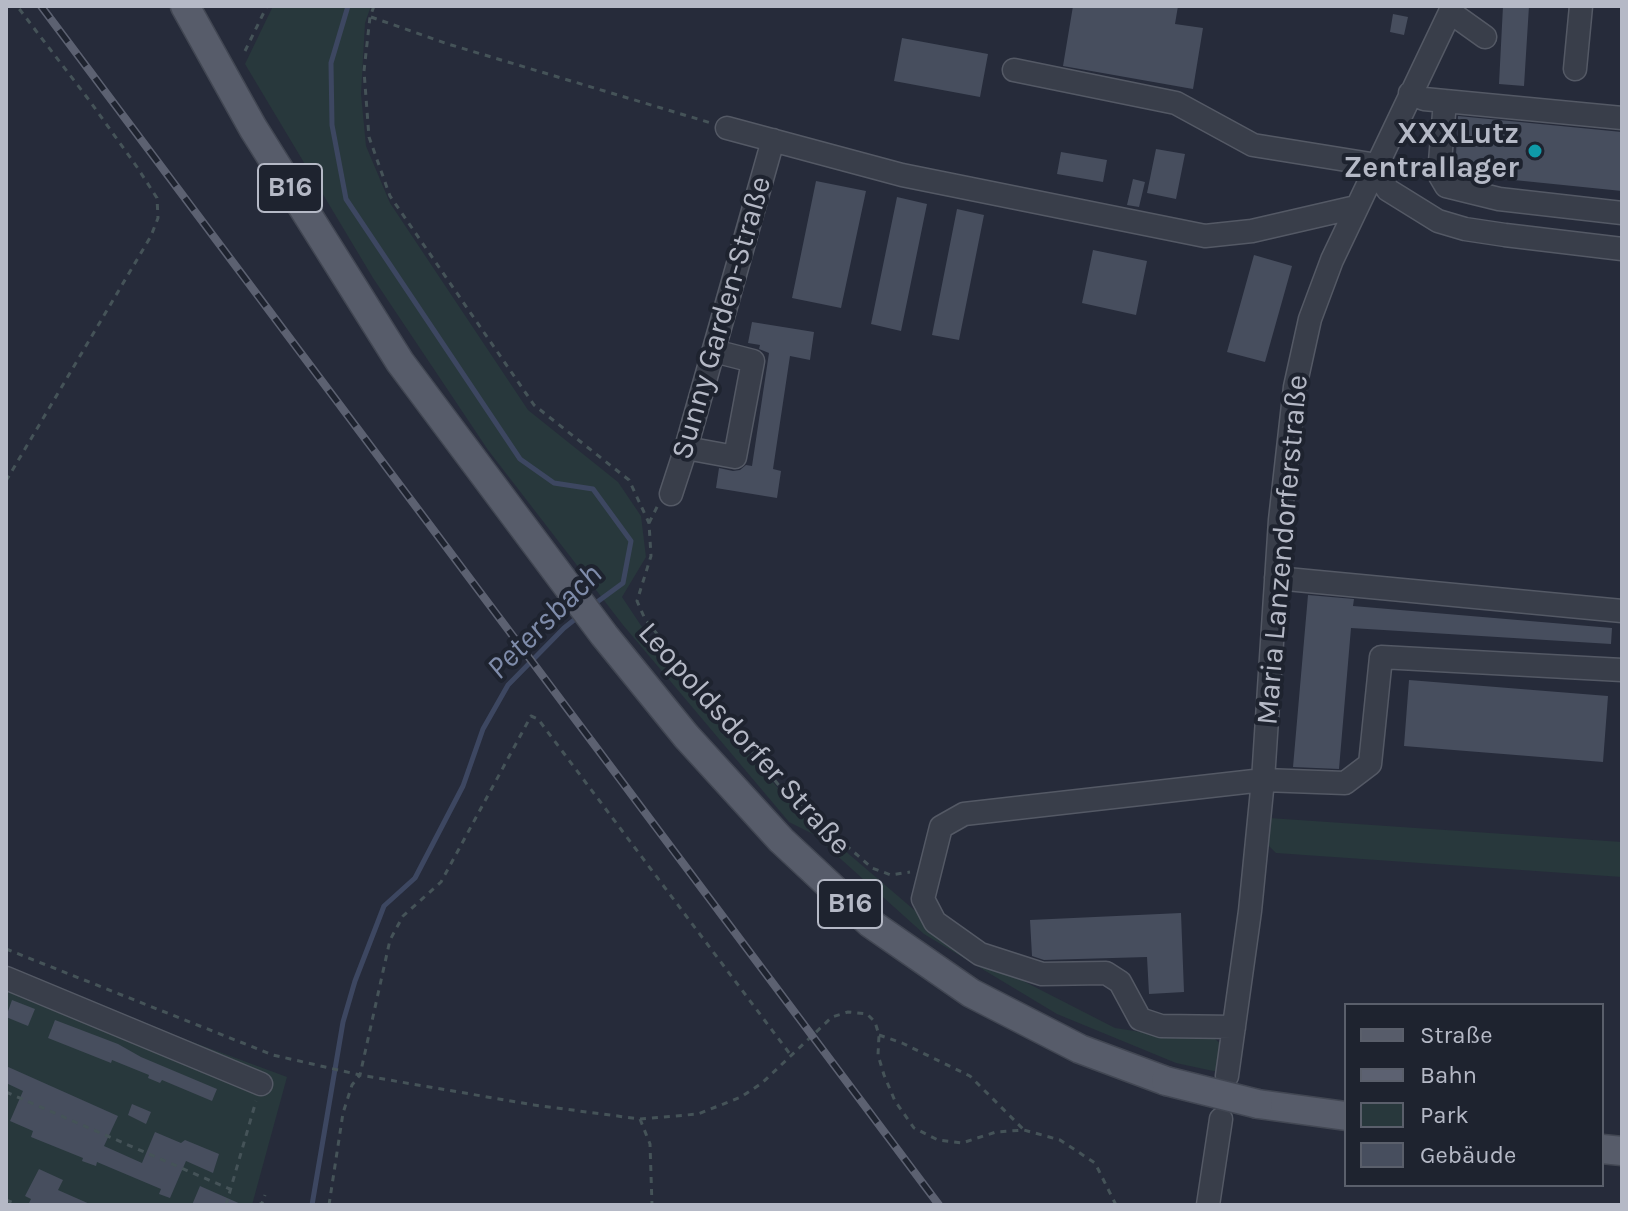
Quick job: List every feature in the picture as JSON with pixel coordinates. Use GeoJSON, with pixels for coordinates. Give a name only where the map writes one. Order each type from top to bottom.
{"type":"FeatureCollection","features":[{"type":"Feature","properties":{"kind":"main road","name":"Leopoldsdorfer Straße"},"geometry":{"type":"LineString","coordinates":[[185,6],[253,128],[400,362],[604,635],[686,736],[781,840],[870,923],[971,993],[1080,1049],[1166,1081],[1258,1104],[1344,1116]]}},
{"type":"Feature","properties":{"kind":"street"},"geometry":{"type":"LineString","coordinates":[[1575,69],[1581,6]]}},
{"type":"Feature","properties":{"kind":"street"},"geometry":{"type":"LineString","coordinates":[[1452,9],[1485,37]]}},
{"type":"Feature","properties":{"kind":"street","name":"Maria Lanzendorferstraße"},"geometry":{"type":"LineString","coordinates":[[1227,1076],[1263,780],[1276,578],[1295,387],[1310,319],[1332,260],[1452,9]]}},
{"type":"Feature","properties":{"kind":"street"},"geometry":{"type":"LineString","coordinates":[[1014,70],[1176,103],[1253,145],[1377,165],[1388,190],[1438,221],[1505,235],[1622,249]]}},
{"type":"Feature","properties":{"kind":"street"},"geometry":{"type":"LineString","coordinates":[[1410,93],[1424,99],[1622,118]]}},
{"type":"Feature","properties":{"kind":"street"},"geometry":{"type":"LineString","coordinates":[[1448,101],[1439,174],[1446,186],[1499,199],[1622,213]]}},
{"type":"Feature","properties":{"kind":"street"},"geometry":{"type":"LineString","coordinates":[[727,128],[902,175],[1205,236],[1252,231],[1356,207]]}},
{"type":"Feature","properties":{"kind":"street","name":"Sunny Garden-Straße"},"geometry":{"type":"LineString","coordinates":[[671,494],[773,140]]}},
{"type":"Feature","properties":{"kind":"street"},"geometry":{"type":"LineString","coordinates":[[686,448],[735,457],[753,361],[714,351]]}},
{"type":"Feature","properties":{"kind":"street"},"geometry":{"type":"LineString","coordinates":[[1276,578],[1622,611]]}},
{"type":"Feature","properties":{"kind":"street"},"geometry":{"type":"LineString","coordinates":[[1234,1027],[1161,1026],[1140,1019],[1120,982],[1106,973],[1042,974],[980,954],[935,922],[923,899],[941,827],[964,814],[1263,780],[1345,783],[1370,764],[1381,657],[1622,670]]}},
{"type":"Feature","properties":{"kind":"street"},"geometry":{"type":"LineString","coordinates":[[6,978],[261,1084]]}},
{"type":"Feature","properties":{"kind":"street"},"geometry":{"type":"LineString","coordinates":[[1208,1205],[1221,1119]]}},
{"type":"Feature","properties":{"kind":"path"},"geometry":{"type":"LineString","coordinates":[[6,481],[151,236],[158,218],[157,198],[137,167],[17,6]]}},
{"type":"Feature","properties":{"kind":"path"},"geometry":{"type":"LineString","coordinates":[[245,51],[267,6]]}},
{"type":"Feature","properties":{"kind":"path"},"geometry":{"type":"LineString","coordinates":[[374,6],[364,71],[369,137],[390,196],[534,405],[629,480],[649,523],[651,556],[637,601],[645,619],[781,788],[827,830],[872,868],[891,875],[929,868]]}},
{"type":"Feature","properties":{"kind":"path"},"geometry":{"type":"LineString","coordinates":[[370,17],[448,44],[727,128]]}},
{"type":"Feature","properties":{"kind":"path"},"geometry":{"type":"LineString","coordinates":[[329,1205],[343,1113],[352,1085],[360,1075],[390,940],[403,916],[441,882],[531,716],[538,719],[791,1055]]}},
{"type":"Feature","properties":{"kind":"path"},"geometry":{"type":"LineString","coordinates":[[6,949],[273,1055],[360,1075],[534,1105],[640,1119],[698,1114],[741,1097],[762,1083],[832,1017],[848,1012],[867,1014],[875,1022],[879,1035],[878,1055],[884,1075],[895,1101],[914,1128],[938,1140],[962,1143],[996,1132],[1024,1130],[1060,1140],[1095,1163],[1116,1205]]}},
{"type":"Feature","properties":{"kind":"path"},"geometry":{"type":"LineString","coordinates":[[879,1035],[970,1076],[1024,1130]]}},
{"type":"Feature","properties":{"kind":"path"},"geometry":{"type":"LineString","coordinates":[[226,1205],[261,1084],[273,1055]]}},
{"type":"Feature","properties":{"kind":"path"},"geometry":{"type":"LineString","coordinates":[[6,1092],[232,1190]]}},
{"type":"Feature","properties":{"kind":"path"},"geometry":{"type":"LineString","coordinates":[[640,1119],[650,1144],[652,1205]]}},
{"type":"Feature","properties":{"kind":"path"},"geometry":{"type":"LineString","coordinates":[[258,1205],[265,1195]]}},
{"type":"Feature","properties":{"kind":"path"},"geometry":{"type":"LineString","coordinates":[[6,1200],[19,1205]]}},
{"type":"Feature","properties":{"kind":"green space"},"geometry":{"type":"Polygon","coordinates":[[[273,6],[371,6],[365,23],[361,94],[366,146],[390,203],[528,410],[618,482],[641,516],[646,557],[622,597],[646,633],[795,808],[933,926],[994,966],[1115,1028],[1141,1032],[1170,1030],[1208,1033],[1222,1045],[1218,1072],[1176,1063],[1057,1014],[924,934],[813,834],[789,822],[623,625],[488,450],[373,278],[245,64],[273,6]]]}},
{"type":"Feature","properties":{"kind":"green space"},"geometry":{"type":"Polygon","coordinates":[[[1269,818],[1622,842],[1622,877],[1276,853],[1267,844],[1269,818]]]}},
{"type":"Feature","properties":{"kind":"green space"},"geometry":{"type":"Polygon","coordinates":[[[6,965],[187,1040],[287,1077],[252,1205],[6,1205],[6,965]]]}},
{"type":"Feature","properties":{"kind":"building"},"geometry":{"type":"Polygon","coordinates":[[[1073,6],[1178,6],[1175,24],[1203,28],[1193,89],[1063,66],[1073,6]]]}},
{"type":"Feature","properties":{"kind":"building"},"geometry":{"type":"Polygon","coordinates":[[[1503,6],[1529,6],[1524,86],[1499,84],[1503,6]]]}},
{"type":"Feature","properties":{"kind":"building"},"geometry":{"type":"Polygon","coordinates":[[[1393,14],[1408,17],[1404,35],[1390,32],[1393,14]]]}},
{"type":"Feature","properties":{"kind":"building"},"geometry":{"type":"Polygon","coordinates":[[[902,38],[988,54],[980,97],[894,81],[902,38]]]}},
{"type":"Feature","properties":{"kind":"building","name":"XXXLutz Zentrallager"},"geometry":{"type":"Polygon","coordinates":[[[1458,116],[1622,132],[1622,191],[1455,174],[1458,116]]]}},
{"type":"Feature","properties":{"kind":"building"},"geometry":{"type":"Polygon","coordinates":[[[1156,149],[1185,154],[1176,199],[1147,193],[1156,149]]]}},
{"type":"Feature","properties":{"kind":"building"},"geometry":{"type":"Polygon","coordinates":[[[1061,152],[1107,160],[1103,182],[1057,174],[1061,152]]]}},
{"type":"Feature","properties":{"kind":"building"},"geometry":{"type":"Polygon","coordinates":[[[1133,179],[1145,182],[1139,207],[1127,205],[1133,179]]]}},
{"type":"Feature","properties":{"kind":"building"},"geometry":{"type":"Polygon","coordinates":[[[816,181],[866,191],[841,308],[792,298],[816,181]]]}},
{"type":"Feature","properties":{"kind":"building"},"geometry":{"type":"Polygon","coordinates":[[[897,197],[927,204],[901,331],[871,324],[897,197]]]}},
{"type":"Feature","properties":{"kind":"building"},"geometry":{"type":"Polygon","coordinates":[[[957,209],[984,215],[959,340],[932,335],[957,209]]]}},
{"type":"Feature","properties":{"kind":"building"},"geometry":{"type":"Polygon","coordinates":[[[1093,250],[1147,261],[1136,315],[1082,303],[1093,250]]]}},
{"type":"Feature","properties":{"kind":"building"},"geometry":{"type":"Polygon","coordinates":[[[1254,255],[1292,266],[1265,362],[1227,352],[1254,255]]]}},
{"type":"Feature","properties":{"kind":"building"},"geometry":{"type":"Polygon","coordinates":[[[752,322],[814,332],[810,360],[790,356],[773,469],[781,471],[777,498],[716,488],[719,468],[733,471],[746,465],[752,466],[769,353],[759,349],[760,345],[748,343],[752,322]]]}},
{"type":"Feature","properties":{"kind":"building"},"geometry":{"type":"Polygon","coordinates":[[[1308,595],[1354,599],[1353,606],[1612,628],[1611,644],[1351,628],[1339,769],[1293,767],[1308,595]]]}},
{"type":"Feature","properties":{"kind":"building"},"geometry":{"type":"Polygon","coordinates":[[[1409,680],[1608,696],[1603,762],[1404,746],[1409,680]]]}},
{"type":"Feature","properties":{"kind":"building"},"geometry":{"type":"Polygon","coordinates":[[[1181,913],[1184,992],[1149,994],[1147,957],[1044,960],[1032,956],[1030,920],[1181,913]]]}},
{"type":"Feature","properties":{"kind":"building"},"geometry":{"type":"Polygon","coordinates":[[[12,1000],[35,1009],[28,1026],[6,1017],[12,1000]]]}},
{"type":"Feature","properties":{"kind":"building"},"geometry":{"type":"Polygon","coordinates":[[[55,1020],[118,1044],[217,1089],[212,1101],[162,1080],[160,1083],[148,1078],[149,1075],[112,1060],[111,1063],[48,1038],[55,1020]]]}},
{"type":"Feature","properties":{"kind":"building"},"geometry":{"type":"Polygon","coordinates":[[[6,1066],[118,1116],[104,1146],[142,1163],[155,1132],[219,1154],[213,1173],[186,1161],[170,1198],[159,1194],[161,1189],[97,1162],[96,1166],[82,1161],[83,1158],[31,1137],[33,1131],[10,1121],[23,1091],[6,1083],[6,1066]]]}},
{"type":"Feature","properties":{"kind":"building"},"geometry":{"type":"Polygon","coordinates":[[[132,1104],[151,1112],[146,1124],[128,1115],[132,1104]]]}},
{"type":"Feature","properties":{"kind":"building"},"geometry":{"type":"Polygon","coordinates":[[[39,1169],[63,1180],[58,1190],[92,1205],[28,1205],[31,1199],[25,1196],[39,1169]]]}},
{"type":"Feature","properties":{"kind":"building"},"geometry":{"type":"Polygon","coordinates":[[[200,1186],[243,1205],[192,1205],[200,1186]]]}},
{"type":"Feature","properties":{"kind":"waterway","name":"Petersbach"},"geometry":{"type":"LineString","coordinates":[[348,6],[331,63],[332,125],[346,199],[520,459],[554,483],[593,489],[631,541],[623,583],[593,605]]}},
{"type":"Feature","properties":{"kind":"waterway","name":"Petersbach"},"geometry":{"type":"LineString","coordinates":[[312,1205],[343,1022],[384,906],[415,878],[463,786],[483,729],[508,685],[579,616]]}},
{"type":"Feature","properties":{"kind":"railway"},"geometry":{"type":"LineString","coordinates":[[41,6],[939,1205]]}},
{"type":"Feature","properties":{"kind":"place","name":"XXXLutz Zentrallager"},"geometry":{"type":"Point","coordinates":[1535,151]}}]}
